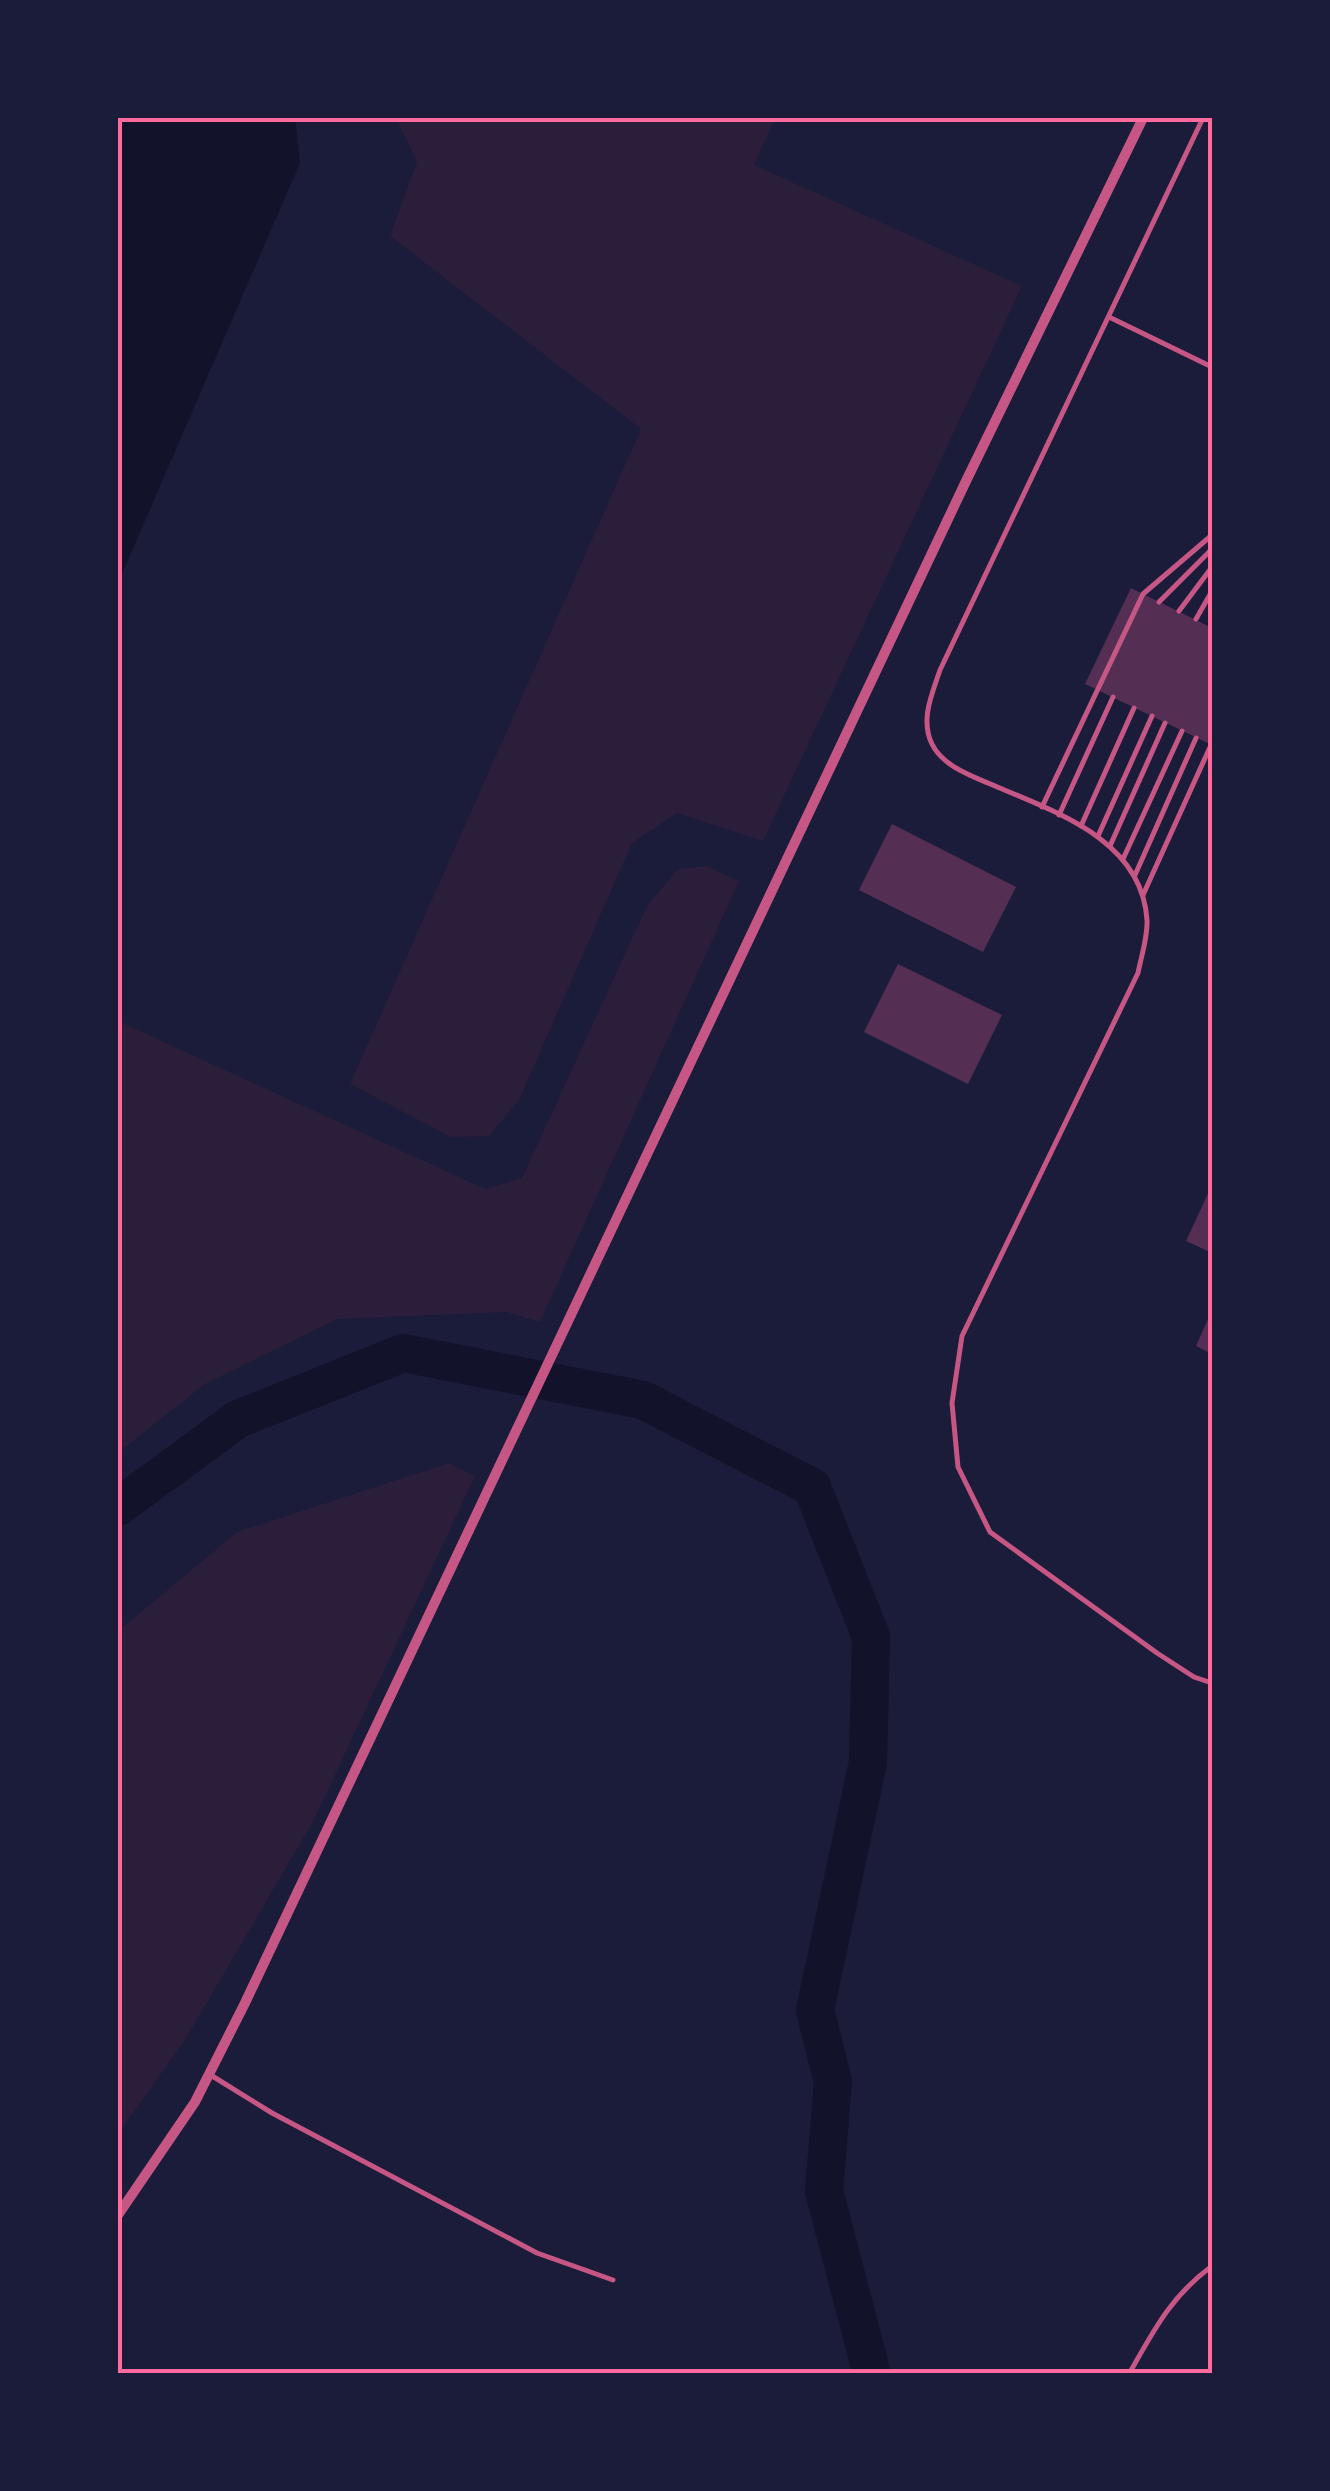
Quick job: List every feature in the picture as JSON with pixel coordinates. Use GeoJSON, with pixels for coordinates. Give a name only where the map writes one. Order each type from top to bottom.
{"type":"FeatureCollection","features":[{"type":"Feature","properties":{"kind":"street"},"geometry":{"type":"LineString","coordinates":[[118,2215],[210,2074],[967,480],[1143,118]]}},
{"type":"Feature","properties":{"kind":"lane"},"geometry":{"type":"LineString","coordinates":[[1203,118],[940,670],[926,712],[932,745],[958,770],[1042,806],[1110,846],[1135,875],[1148,923],[1138,973],[962,1336],[952,1403],[958,1466],[990,1532],[1157,1653],[1194,1677],[1212,1682]]}},
{"type":"Feature","properties":{"kind":"lane"},"geometry":{"type":"LineString","coordinates":[[1109,317],[1212,366]]}},
{"type":"Feature","properties":{"kind":"lane"},"geometry":{"type":"LineString","coordinates":[[1042,806],[1142,594],[1212,535]]}},
{"type":"Feature","properties":{"kind":"lane"},"geometry":{"type":"LineString","coordinates":[[1159,602],[1212,549]]}},
{"type":"Feature","properties":{"kind":"lane"},"geometry":{"type":"LineString","coordinates":[[1179,611],[1212,567]]}},
{"type":"Feature","properties":{"kind":"lane"},"geometry":{"type":"LineString","coordinates":[[1196,620],[1212,592]]}},
{"type":"Feature","properties":{"kind":"lane"},"geometry":{"type":"LineString","coordinates":[[1059,816],[1113,698]]}},
{"type":"Feature","properties":{"kind":"lane"},"geometry":{"type":"LineString","coordinates":[[1081,826],[1134,708]]}},
{"type":"Feature","properties":{"kind":"lane"},"geometry":{"type":"LineString","coordinates":[[1098,836],[1152,716]]}},
{"type":"Feature","properties":{"kind":"lane"},"geometry":{"type":"LineString","coordinates":[[1110,846],[1166,723]]}},
{"type":"Feature","properties":{"kind":"lane"},"geometry":{"type":"LineString","coordinates":[[1123,859],[1182,730]]}},
{"type":"Feature","properties":{"kind":"lane"},"geometry":{"type":"LineString","coordinates":[[1135,875],[1196,738]]}},
{"type":"Feature","properties":{"kind":"lane"},"geometry":{"type":"LineString","coordinates":[[1142,895],[1212,745]]}},
{"type":"Feature","properties":{"kind":"lane"},"geometry":{"type":"LineString","coordinates":[[210,2074],[272,2113],[538,2253],[613,2280]]}},
{"type":"Feature","properties":{"kind":"lane"},"geometry":{"type":"LineString","coordinates":[[1129,2374],[1169,2305],[1212,2266]]}},
{"type":"Feature","properties":{"kind":"shaded area"},"geometry":{"type":"Polygon","coordinates":[[[118,118],[295,118],[300,163],[118,583],[118,118]]]}},
{"type":"Feature","properties":{"kind":"shaded area"},"geometry":{"type":"Polygon","coordinates":[[[396,118],[775,118],[754,165],[1022,286],[763,841],[677,813],[632,843],[519,1100],[489,1136],[451,1137],[350,1084],[641,429],[390,236],[417,162],[396,118]]]}},
{"type":"Feature","properties":{"kind":"shaded area"},"geometry":{"type":"Polygon","coordinates":[[[706,866],[739,881],[540,1322],[506,1312],[337,1319],[205,1384],[118,1453],[118,1021],[485,1189],[522,1178],[647,906],[678,869],[706,866]]]}},
{"type":"Feature","properties":{"kind":"shaded area"},"geometry":{"type":"Polygon","coordinates":[[[449,1463],[475,1476],[314,1820],[185,2040],[118,2134],[118,1631],[237,1532],[449,1463]]]}},
{"type":"Feature","properties":{"kind":"building"},"geometry":{"type":"Polygon","coordinates":[[[1131,588],[1212,628],[1212,745],[1085,684],[1131,588]]]}},
{"type":"Feature","properties":{"kind":"building"},"geometry":{"type":"Polygon","coordinates":[[[892,824],[1016,887],[983,952],[859,890],[892,824]]]}},
{"type":"Feature","properties":{"kind":"building"},"geometry":{"type":"Polygon","coordinates":[[[898,964],[1002,1015],[968,1084],[864,1032],[898,964]]]}},
{"type":"Feature","properties":{"kind":"building"},"geometry":{"type":"Polygon","coordinates":[[[1212,1185],[1212,1253],[1186,1241],[1212,1185]]]}},
{"type":"Feature","properties":{"kind":"building"},"geometry":{"type":"Polygon","coordinates":[[[1212,1310],[1212,1354],[1196,1346],[1212,1310]]]}},
{"type":"Feature","properties":{"kind":"waterway"},"geometry":{"type":"LineString","coordinates":[[118,1507],[238,1419],[403,1353],[643,1400],[812,1487],[871,1637],[868,1762],[815,2010],[833,2082],[824,2191],[872,2374]]}}]}
